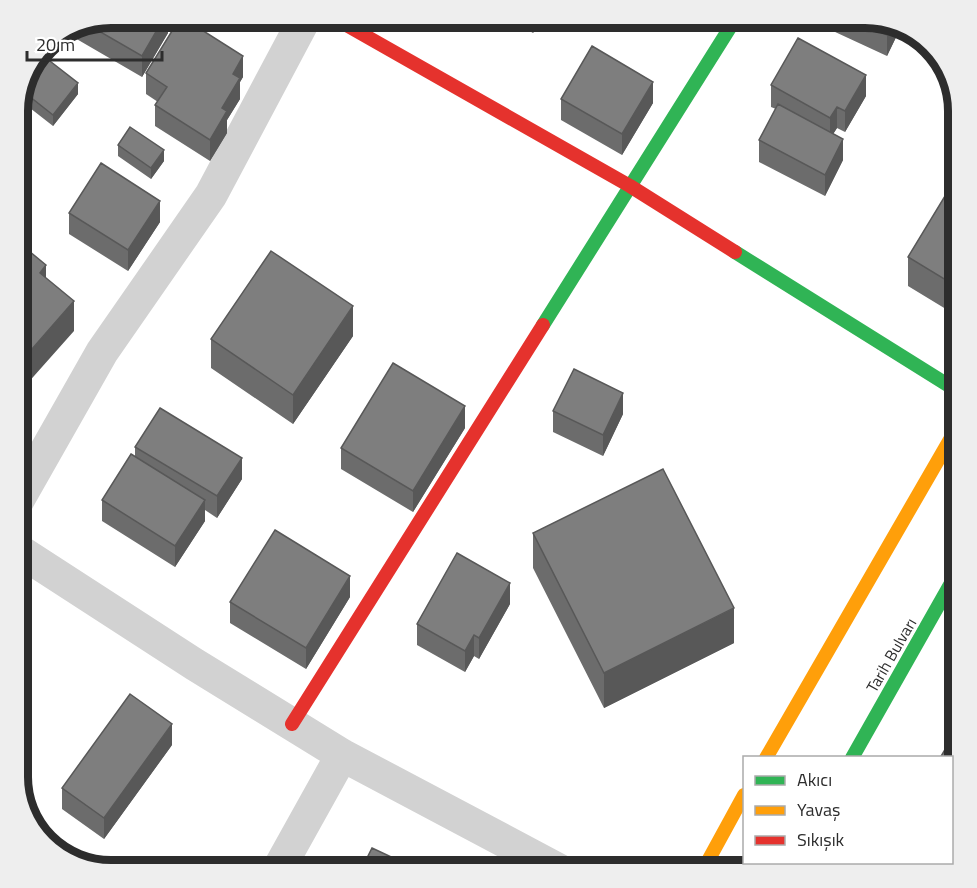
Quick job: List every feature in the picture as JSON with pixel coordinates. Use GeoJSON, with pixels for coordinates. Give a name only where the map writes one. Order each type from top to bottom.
{"type":"FeatureCollection","features":[{"type":"Feature","properties":{"kind":"street"},"geometry":{"type":"LineString","coordinates":[[29,481],[102,352],[211,195],[300,28]]}},
{"type":"Feature","properties":{"kind":"street"},"geometry":{"type":"LineString","coordinates":[[352,28],[630,186],[948,385]]}},
{"type":"Feature","properties":{"kind":"street"},"geometry":{"type":"LineString","coordinates":[[292,724],[730,28]]}},
{"type":"Feature","properties":{"kind":"street"},"geometry":{"type":"LineString","coordinates":[[767,756],[948,443]]}},
{"type":"Feature","properties":{"kind":"street"},"geometry":{"type":"LineString","coordinates":[[29,557],[194,664],[342,755],[540,860]]}},
{"type":"Feature","properties":{"kind":"street","name":"Tarih Bulvarı"},"geometry":{"type":"LineString","coordinates":[[853,756],[948,588]]}},
{"type":"Feature","properties":{"kind":"street"},"geometry":{"type":"LineString","coordinates":[[284,860],[342,755]]}},
{"type":"Feature","properties":{"kind":"street"},"geometry":{"type":"LineString","coordinates":[[708,860],[743,797]]}},
{"type":"Feature","properties":{"kind":"building"},"geometry":{"type":"Polygon","coordinates":[[[158,28],[142,56],[97,30],[158,28]]]}},
{"type":"Feature","properties":{"kind":"building"},"geometry":{"type":"Polygon","coordinates":[[[174,28],[199,28],[243,56],[233,74],[240,78],[222,108],[227,111],[210,140],[155,105],[167,87],[146,73],[174,28]]]}},
{"type":"Feature","properties":{"kind":"building"},"geometry":{"type":"Polygon","coordinates":[[[875,29],[888,32],[887,35],[875,29]]]}},
{"type":"Feature","properties":{"kind":"building"},"geometry":{"type":"Polygon","coordinates":[[[798,38],[866,75],[845,111],[837,107],[830,118],[771,85],[798,38]]]}},
{"type":"Feature","properties":{"kind":"building"},"geometry":{"type":"Polygon","coordinates":[[[592,46],[653,82],[622,134],[561,99],[592,46]]]}},
{"type":"Feature","properties":{"kind":"building"},"geometry":{"type":"Polygon","coordinates":[[[48,59],[78,83],[53,115],[30,97],[35,80],[48,59]]]}},
{"type":"Feature","properties":{"kind":"building"},"geometry":{"type":"Polygon","coordinates":[[[778,104],[843,139],[825,175],[759,140],[778,104]]]}},
{"type":"Feature","properties":{"kind":"building"},"geometry":{"type":"Polygon","coordinates":[[[130,127],[164,150],[151,168],[118,145],[130,127]]]}},
{"type":"Feature","properties":{"kind":"building"},"geometry":{"type":"Polygon","coordinates":[[[101,163],[160,201],[128,250],[69,213],[101,163]]]}},
{"type":"Feature","properties":{"kind":"building"},"geometry":{"type":"Polygon","coordinates":[[[948,191],[948,281],[908,257],[948,191]]]}},
{"type":"Feature","properties":{"kind":"building"},"geometry":{"type":"Polygon","coordinates":[[[29,251],[46,265],[40,273],[74,301],[29,352],[29,251]]]}},
{"type":"Feature","properties":{"kind":"building"},"geometry":{"type":"Polygon","coordinates":[[[271,251],[353,306],[293,395],[211,339],[271,251]]]}},
{"type":"Feature","properties":{"kind":"building"},"geometry":{"type":"Polygon","coordinates":[[[393,363],[465,406],[413,491],[341,448],[393,363]]]}},
{"type":"Feature","properties":{"kind":"building"},"geometry":{"type":"Polygon","coordinates":[[[574,369],[623,393],[603,435],[553,411],[574,369]]]}},
{"type":"Feature","properties":{"kind":"building"},"geometry":{"type":"Polygon","coordinates":[[[160,408],[242,458],[217,496],[135,447],[160,408]]]}},
{"type":"Feature","properties":{"kind":"building"},"geometry":{"type":"Polygon","coordinates":[[[131,454],[205,500],[175,546],[102,500],[131,454]]]}},
{"type":"Feature","properties":{"kind":"building"},"geometry":{"type":"Polygon","coordinates":[[[663,469],[734,608],[604,673],[533,533],[663,469]]]}},
{"type":"Feature","properties":{"kind":"building"},"geometry":{"type":"Polygon","coordinates":[[[275,530],[350,576],[306,648],[230,602],[275,530]]]}},
{"type":"Feature","properties":{"kind":"building"},"geometry":{"type":"Polygon","coordinates":[[[457,553],[510,583],[479,638],[474,635],[465,651],[417,624],[457,553]]]}},
{"type":"Feature","properties":{"kind":"building"},"geometry":{"type":"Polygon","coordinates":[[[130,694],[172,724],[104,818],[62,788],[130,694]]]}},
{"type":"Feature","properties":{"kind":"building"},"geometry":{"type":"Polygon","coordinates":[[[948,744],[948,756],[941,756],[948,744]]]}},
{"type":"Feature","properties":{"kind":"building"},"geometry":{"type":"Polygon","coordinates":[[[372,848],[398,860],[366,860],[372,848]]]}},
{"type":"Feature","properties":{"kind":"traffic: fast"},"geometry":{"type":"LineString","coordinates":[[543,325],[730,28]]}},
{"type":"Feature","properties":{"kind":"traffic: fast"},"geometry":{"type":"LineString","coordinates":[[735,252],[948,385]]}},
{"type":"Feature","properties":{"kind":"traffic: fast"},"geometry":{"type":"LineString","coordinates":[[853,756],[948,588]]}},
{"type":"Feature","properties":{"kind":"traffic: slow"},"geometry":{"type":"LineString","coordinates":[[767,756],[948,443]]}},
{"type":"Feature","properties":{"kind":"traffic: slow"},"geometry":{"type":"LineString","coordinates":[[708,860],[743,797]]}},
{"type":"Feature","properties":{"kind":"traffic: jam"},"geometry":{"type":"LineString","coordinates":[[352,28],[630,186],[735,252]]}},
{"type":"Feature","properties":{"kind":"traffic: jam"},"geometry":{"type":"LineString","coordinates":[[292,724],[543,325]]}}]}
